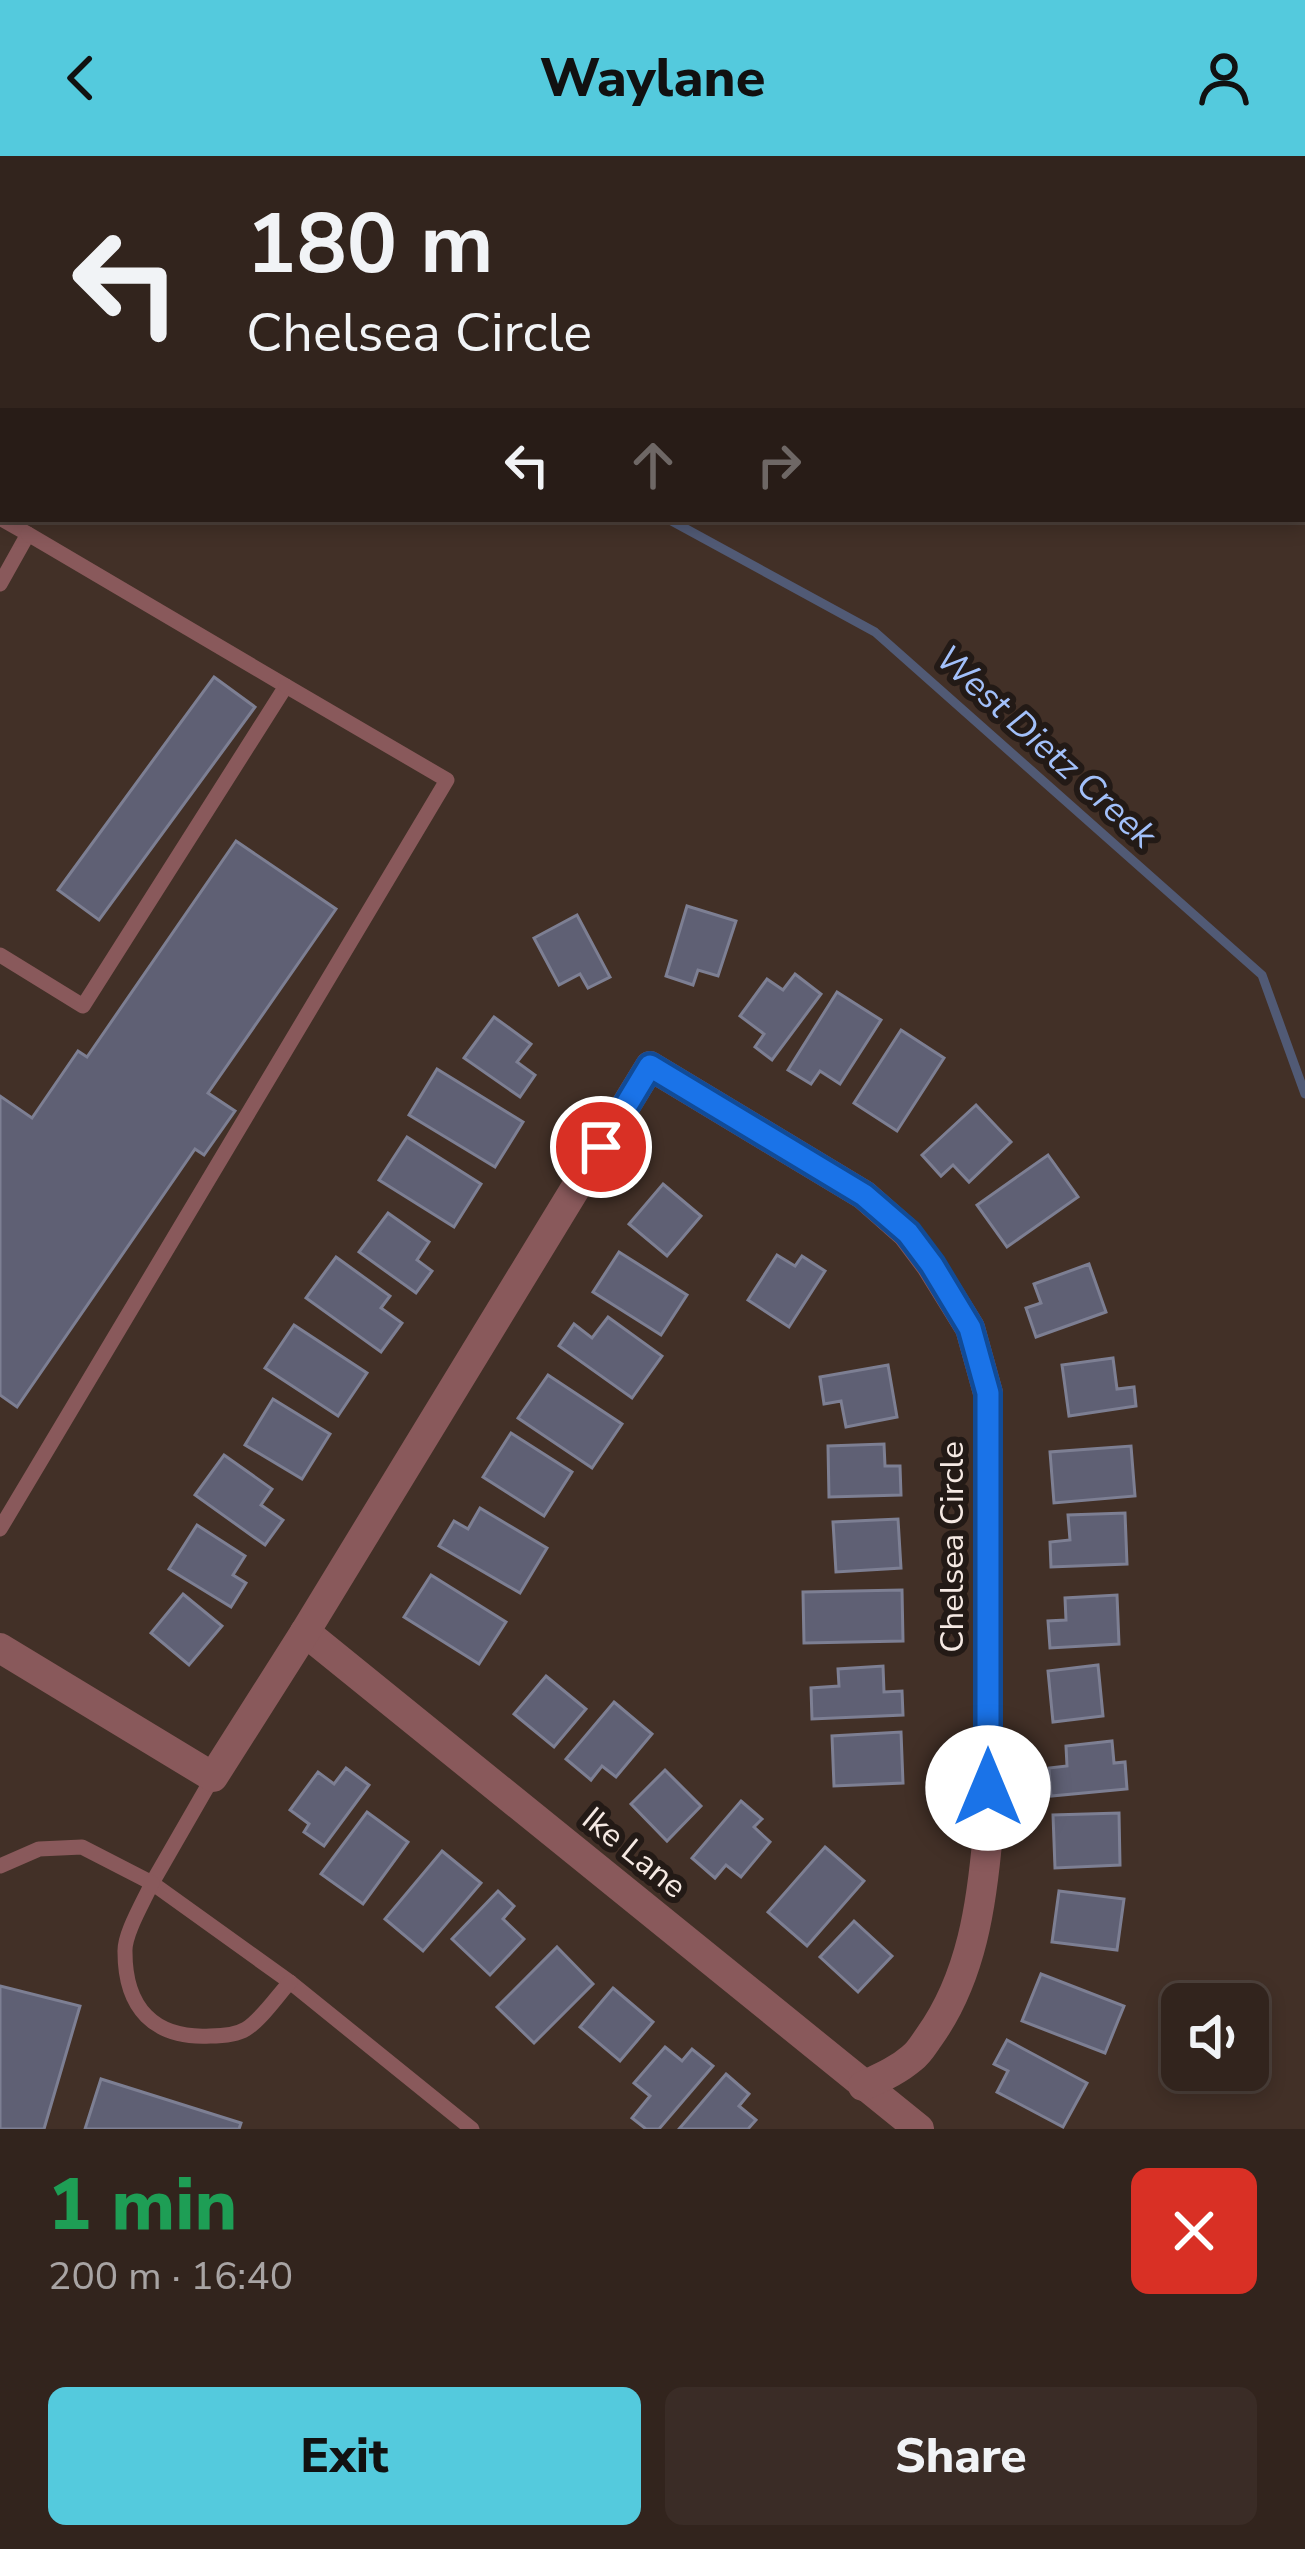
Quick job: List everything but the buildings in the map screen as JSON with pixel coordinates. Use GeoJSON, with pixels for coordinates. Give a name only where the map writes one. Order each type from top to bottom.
{"type":"FeatureCollection","features":[{"type":"Feature","properties":{"kind":"street","name":"Chelsea Circle"},"geometry":{"type":"LineString","coordinates":[[305,1632],[650,1066],[864,1195],[908,1233],[932,1265],[970,1328],[988,1393],[988,1832],[982,1893],[965,1967],[941,2020],[916,2056],[863,2086]]}},
{"type":"Feature","properties":{"kind":"street"},"geometry":{"type":"LineString","coordinates":[[0,1648],[214,1777],[305,1632]]}},
{"type":"Feature","properties":{"kind":"street","name":"Ike Lane"},"geometry":{"type":"LineString","coordinates":[[305,1632],[919,2129]]}},
{"type":"Feature","properties":{"kind":"lane"},"geometry":{"type":"LineString","coordinates":[[0,1528],[447,781],[7,522]]}},
{"type":"Feature","properties":{"kind":"lane"},"geometry":{"type":"LineString","coordinates":[[0,584],[28,534]]}},
{"type":"Feature","properties":{"kind":"lane"},"geometry":{"type":"LineString","coordinates":[[0,955],[83,1006],[286,686]]}},
{"type":"Feature","properties":{"kind":"lane"},"geometry":{"type":"LineString","coordinates":[[214,1777],[152,1883],[124,1947],[129,1988],[156,2026],[177,2035],[230,2035],[247,2029],[290,1982]]}},
{"type":"Feature","properties":{"kind":"lane"},"geometry":{"type":"LineString","coordinates":[[0,1866],[39,1850],[82,1847],[152,1883],[290,1982],[471,2129]]}},
{"type":"Feature","properties":{"kind":"waterway","name":"West Dietz Creek"},"geometry":{"type":"LineString","coordinates":[[673,522],[875,632],[1262,975],[1305,1094]]}},
{"type":"Feature","properties":{"kind":"route"},"geometry":{"type":"LineString","coordinates":[[601,1147],[650,1066],[864,1195],[908,1233],[932,1265],[970,1328],[988,1393],[988,1788]]}}]}
